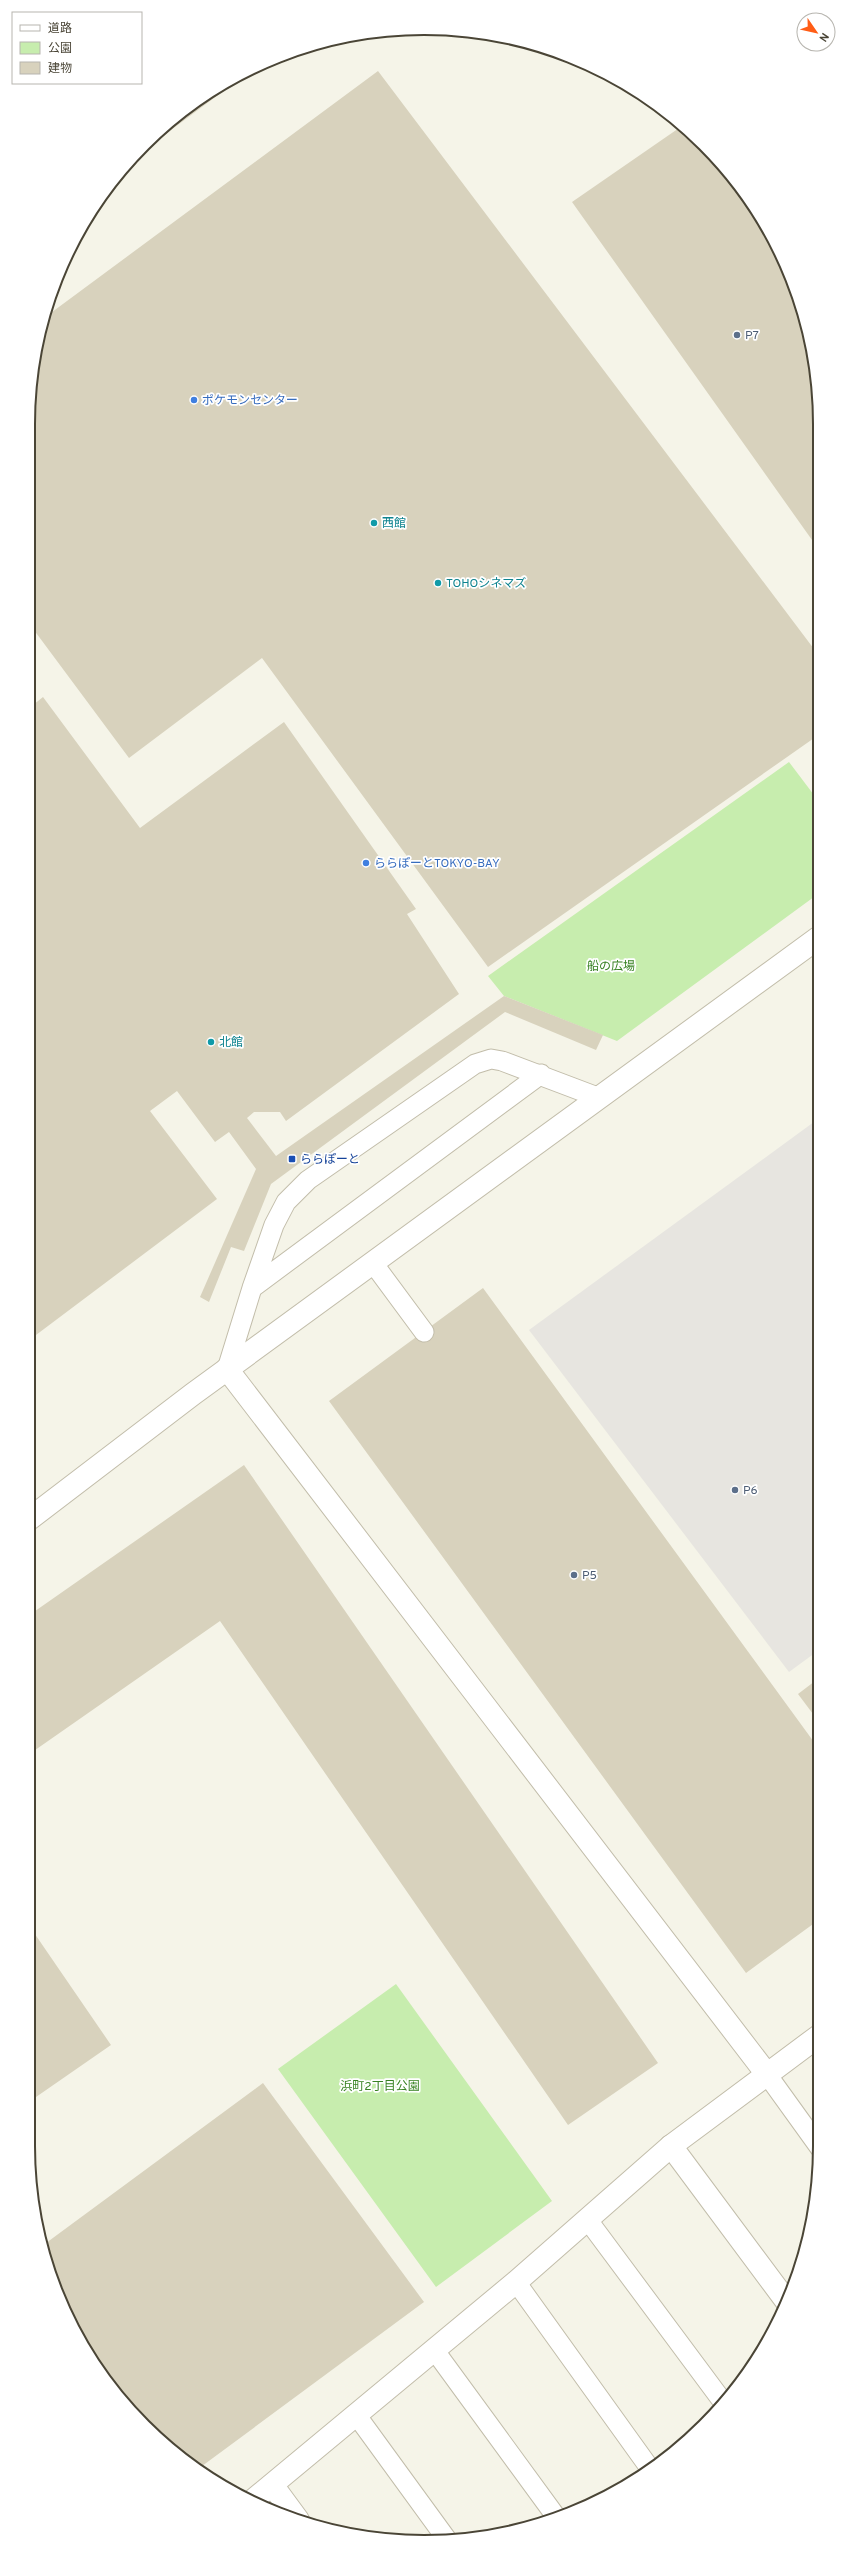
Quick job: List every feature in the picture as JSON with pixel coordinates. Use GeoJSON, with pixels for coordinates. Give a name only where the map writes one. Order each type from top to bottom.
{"type":"FeatureCollection","features":[{"type":"Feature","properties":{"kind":"street"},"geometry":{"type":"LineString","coordinates":[[35,1515],[227,1369],[813,942]]}},
{"type":"Feature","properties":{"kind":"street"},"geometry":{"type":"LineString","coordinates":[[227,1369],[766,2073]]}},
{"type":"Feature","properties":{"kind":"street"},"geometry":{"type":"LineString","coordinates":[[257,2497],[435,2351],[671,2146],[766,2073],[813,2040]]}},
{"type":"Feature","properties":{"kind":"street"},"geometry":{"type":"LineString","coordinates":[[671,2146],[783,2296]]}},
{"type":"Feature","properties":{"kind":"street"},"geometry":{"type":"LineString","coordinates":[[273,2486],[292,2511]]}},
{"type":"Feature","properties":{"kind":"lane"},"geometry":{"type":"LineString","coordinates":[[227,1369],[252,1288],[274,1225],[286,1202],[308,1180],[475,1064],[491,1059],[541,1074],[600,1098]]}},
{"type":"Feature","properties":{"kind":"lane"},"geometry":{"type":"LineString","coordinates":[[252,1288],[541,1074]]}},
{"type":"Feature","properties":{"kind":"lane"},"geometry":{"type":"LineString","coordinates":[[373,1263],[424,1332]]}},
{"type":"Feature","properties":{"kind":"lane"},"geometry":{"type":"LineString","coordinates":[[766,2073],[813,2138]]}},
{"type":"Feature","properties":{"kind":"lane"},"geometry":{"type":"LineString","coordinates":[[587,2218],[720,2398]]}},
{"type":"Feature","properties":{"kind":"lane"},"geometry":{"type":"LineString","coordinates":[[516,2282],[647,2464]]}},
{"type":"Feature","properties":{"kind":"lane"},"geometry":{"type":"LineString","coordinates":[[435,2351],[553,2513]]}},
{"type":"Feature","properties":{"kind":"lane"},"geometry":{"type":"LineString","coordinates":[[357,2416],[443,2534]]}},
{"type":"Feature","properties":{"kind":"green space","name":"船の広場"},"geometry":{"type":"Polygon","coordinates":[[[789,762],[813,794],[813,898],[617,1041],[504,996],[488,976],[789,762]]]}},
{"type":"Feature","properties":{"kind":"green space","name":"浜町2丁目公園"},"geometry":{"type":"Polygon","coordinates":[[[396,1984],[552,2201],[436,2287],[278,2069],[396,1984]]]}},
{"type":"Feature","properties":{"kind":"shaded area","name":"P6"},"geometry":{"type":"Polygon","coordinates":[[[813,1123],[813,1654],[789,1672],[529,1330],[813,1123]]]}},
{"type":"Feature","properties":{"kind":"building","name":"西館"},"geometry":{"type":"Polygon","coordinates":[[[378,71],[813,648],[813,739],[488,967],[262,658],[129,758],[35,631],[36,399],[42,348],[52,312],[378,71]]]}},
{"type":"Feature","properties":{"kind":"building"},"geometry":{"type":"Polygon","coordinates":[[[222,92],[166,133],[187,115],[222,92]]]}},
{"type":"Feature","properties":{"kind":"building","name":"P7"},"geometry":{"type":"Polygon","coordinates":[[[677,129],[699,149],[733,187],[761,230],[773,252],[792,299],[806,348],[810,373],[813,424],[813,541],[572,202],[677,129]]]}},
{"type":"Feature","properties":{"kind":"building","name":"北館"},"geometry":{"type":"Polygon","coordinates":[[[43,697],[140,828],[284,722],[416,909],[407,914],[459,994],[286,1121],[280,1112],[254,1112],[247,1118],[276,1156],[504,996],[603,1035],[596,1050],[505,1012],[271,1184],[244,1251],[231,1247],[209,1302],[200,1297],[256,1169],[229,1132],[215,1142],[177,1091],[150,1111],[217,1199],[35,1336],[35,703],[43,697]]]}},
{"type":"Feature","properties":{"kind":"building","name":"P5"},"geometry":{"type":"Polygon","coordinates":[[[483,1288],[813,1741],[813,1924],[746,1973],[329,1401],[483,1288]]]}},
{"type":"Feature","properties":{"kind":"building"},"geometry":{"type":"Polygon","coordinates":[[[244,1465],[658,2063],[568,2125],[220,1621],[35,1750],[35,1611],[244,1465]]]}},
{"type":"Feature","properties":{"kind":"building"},"geometry":{"type":"Polygon","coordinates":[[[813,1683],[813,1714],[798,1694],[813,1683]]]}},
{"type":"Feature","properties":{"kind":"building"},"geometry":{"type":"Polygon","coordinates":[[[35,1934],[111,2045],[36,2097],[35,2096],[35,1934]]]}},
{"type":"Feature","properties":{"kind":"building"},"geometry":{"type":"Polygon","coordinates":[[[263,2083],[424,2302],[203,2465],[187,2455],[149,2421],[115,2383],[87,2340],[75,2318],[56,2271],[47,2242],[263,2083]]]}},
{"type":"Feature","properties":{"kind":"place","name":"P7"},"geometry":{"type":"Point","coordinates":[737,335]}},
{"type":"Feature","properties":{"kind":"place","name":"ポケモンセンター"},"geometry":{"type":"Point","coordinates":[194,400]}},
{"type":"Feature","properties":{"kind":"place","name":"西館"},"geometry":{"type":"Point","coordinates":[374,523]}},
{"type":"Feature","properties":{"kind":"place","name":"TOHOシネマズ"},"geometry":{"type":"Point","coordinates":[438,583]}},
{"type":"Feature","properties":{"kind":"place","name":"ららぽーとTOKYO-BAY"},"geometry":{"type":"Point","coordinates":[366,863]}},
{"type":"Feature","properties":{"kind":"place","name":"北館"},"geometry":{"type":"Point","coordinates":[211,1042]}},
{"type":"Feature","properties":{"kind":"place","name":"ららぽーと"},"geometry":{"type":"Point","coordinates":[292,1159]}},
{"type":"Feature","properties":{"kind":"place","name":"P6"},"geometry":{"type":"Point","coordinates":[735,1490]}},
{"type":"Feature","properties":{"kind":"place","name":"P5"},"geometry":{"type":"Point","coordinates":[574,1575]}}]}
